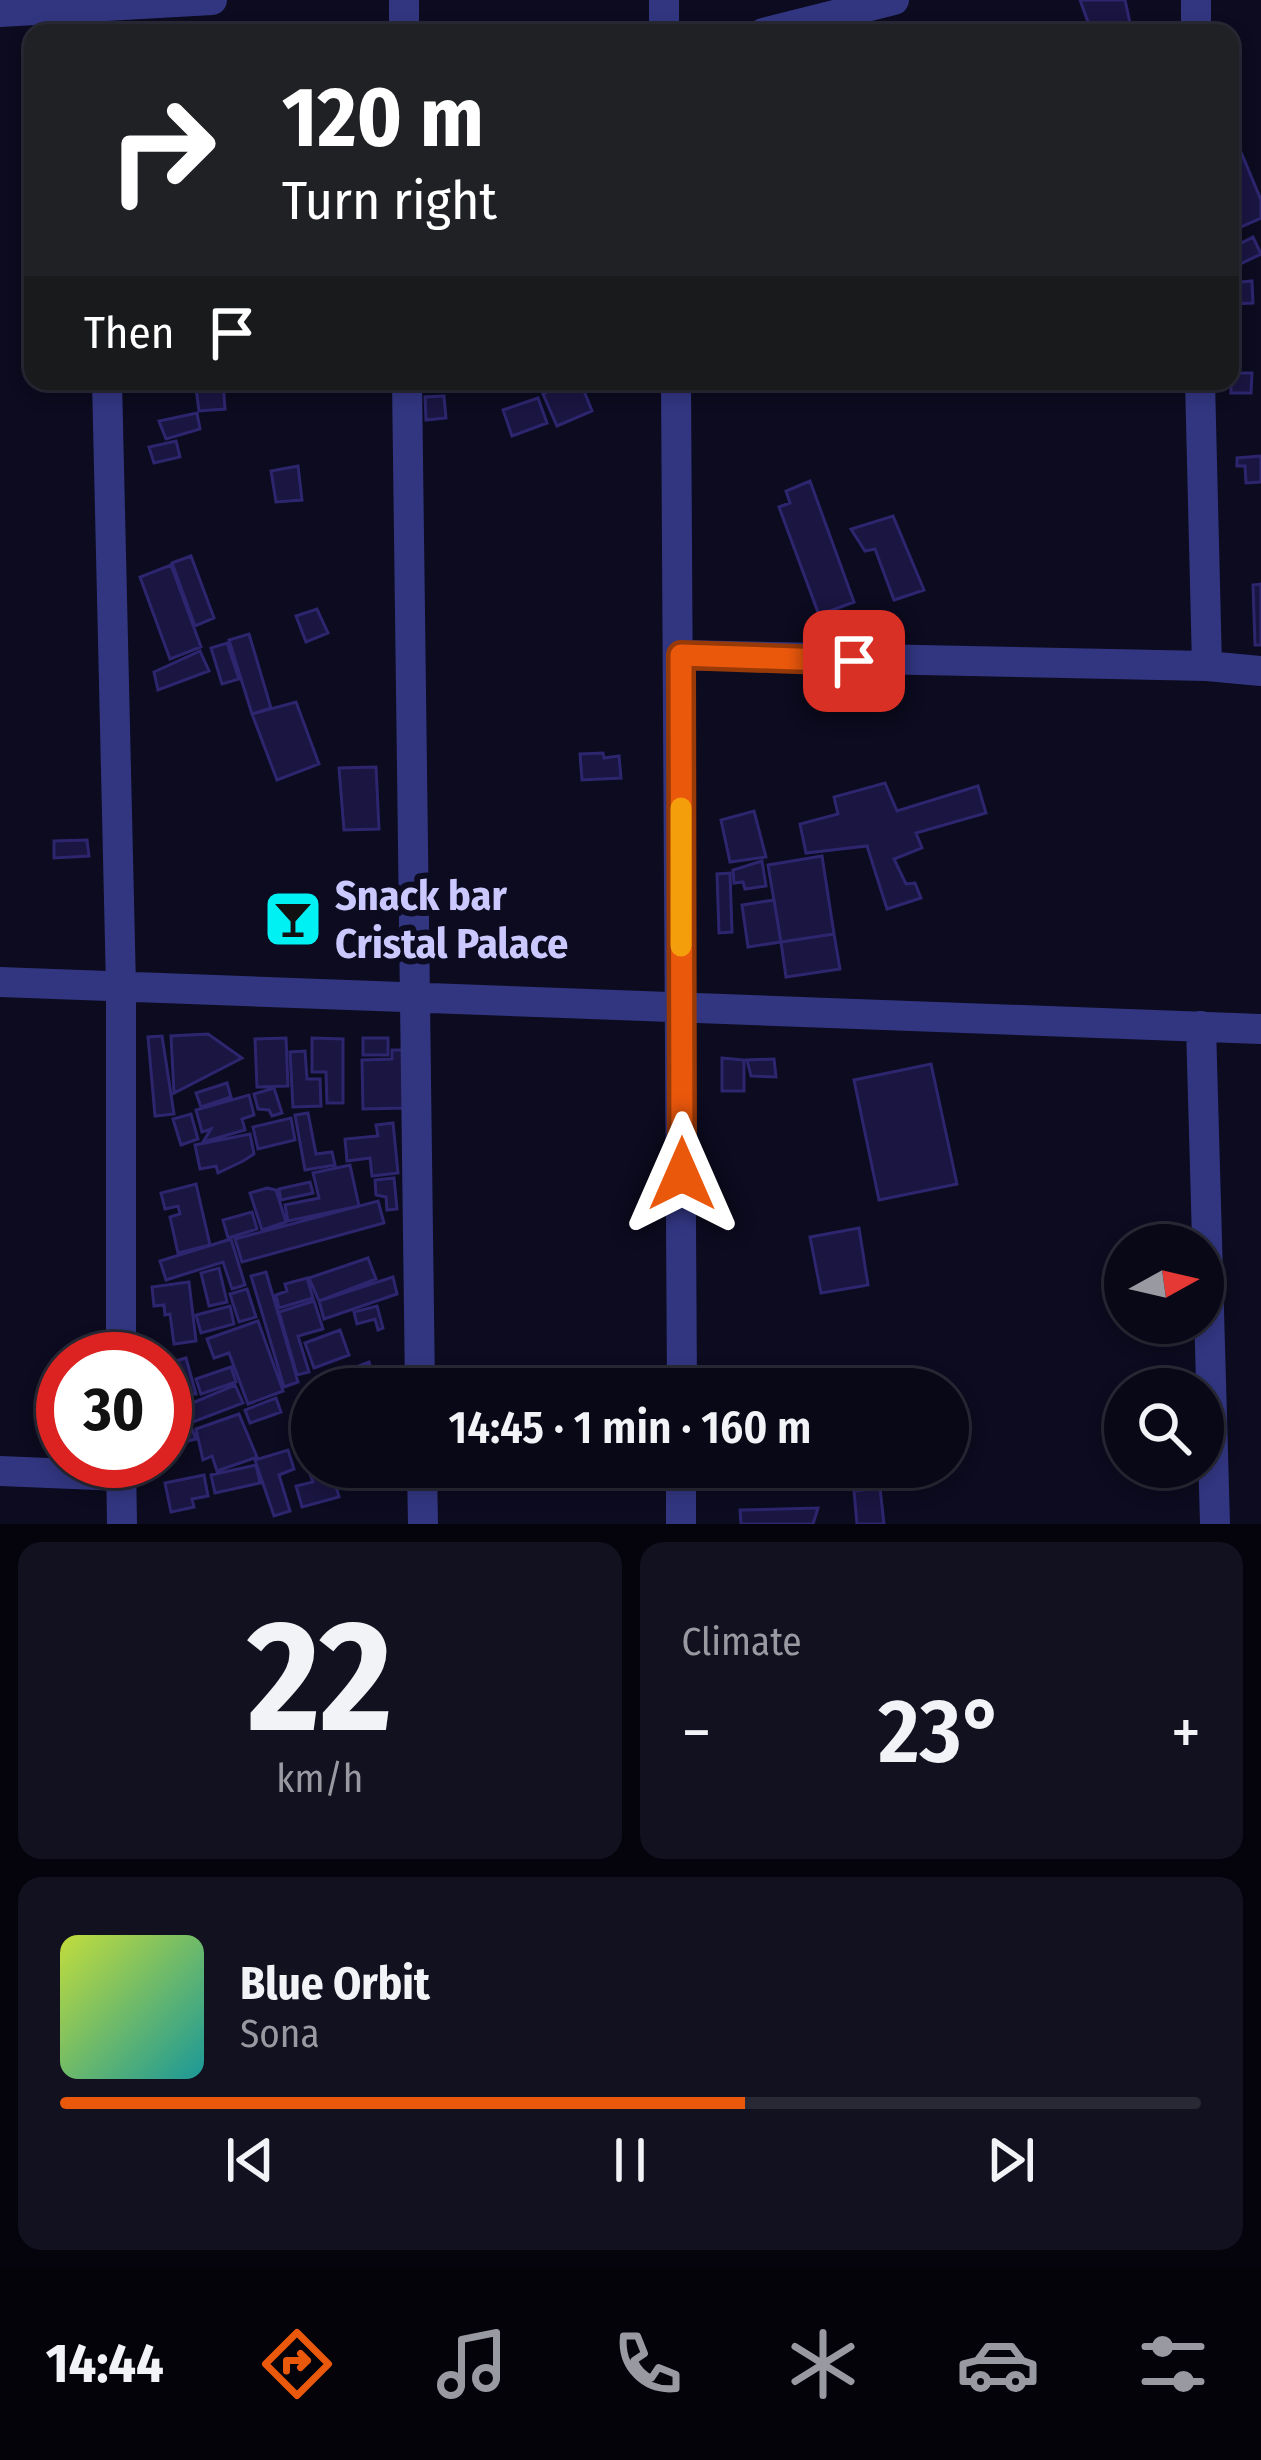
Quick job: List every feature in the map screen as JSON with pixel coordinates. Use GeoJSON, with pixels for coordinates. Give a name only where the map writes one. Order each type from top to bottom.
{"type":"FeatureCollection","features":[{"type":"Feature","properties":{"kind":"street"},"geometry":{"type":"LineString","coordinates":[[0,12],[98,13],[212,0]]}},
{"type":"Feature","properties":{"kind":"street"},"geometry":{"type":"LineString","coordinates":[[799,24],[894,0]]}},
{"type":"Feature","properties":{"kind":"street"},"geometry":{"type":"LineString","coordinates":[[107,390],[121,987],[121,1332]]}},
{"type":"Feature","properties":{"kind":"street"},"geometry":{"type":"LineString","coordinates":[[407,390],[420,1368]]}},
{"type":"Feature","properties":{"kind":"street"},"geometry":{"type":"LineString","coordinates":[[676,390],[682,1368]]}},
{"type":"Feature","properties":{"kind":"street"},"geometry":{"type":"LineString","coordinates":[[1200,390],[1207,666]]}},
{"type":"Feature","properties":{"kind":"street"},"geometry":{"type":"LineString","coordinates":[[681,655],[1261,671]]}},
{"type":"Feature","properties":{"kind":"street"},"geometry":{"type":"LineString","coordinates":[[0,982],[1261,1029]]}},
{"type":"Feature","properties":{"kind":"street"},"geometry":{"type":"LineString","coordinates":[[1201,1026],[1215,1524]]}},
{"type":"Feature","properties":{"kind":"street"},"geometry":{"type":"LineString","coordinates":[[0,1471],[36,1470]]}},
{"type":"Feature","properties":{"kind":"street"},"geometry":{"type":"LineString","coordinates":[[121,1488],[122,1524]]}},
{"type":"Feature","properties":{"kind":"street"},"geometry":{"type":"LineString","coordinates":[[422,1488],[423,1524]]}},
{"type":"Feature","properties":{"kind":"street"},"geometry":{"type":"LineString","coordinates":[[681,1524],[682,1488]]}},
{"type":"Feature","properties":{"kind":"building"},"geometry":{"type":"Polygon","coordinates":[[[1080,0],[1125,0],[1130,24],[1089,24],[1080,0]]]}},
{"type":"Feature","properties":{"kind":"building"},"geometry":{"type":"Polygon","coordinates":[[[1239,153],[1261,200],[1261,218],[1239,228],[1239,153]]]}},
{"type":"Feature","properties":{"kind":"building"},"geometry":{"type":"Polygon","coordinates":[[[1253,237],[1261,254],[1239,265],[1239,244],[1253,237]]]}},
{"type":"Feature","properties":{"kind":"building"},"geometry":{"type":"Polygon","coordinates":[[[1252,281],[1253,303],[1239,304],[1239,282],[1252,281]]]}},
{"type":"Feature","properties":{"kind":"building"},"geometry":{"type":"Polygon","coordinates":[[[1239,373],[1252,373],[1251,393],[1231,393],[1239,390],[1239,373]]]}},
{"type":"Feature","properties":{"kind":"building"},"geometry":{"type":"Polygon","coordinates":[[[196,390],[224,390],[225,409],[199,411],[196,390]]]}},
{"type":"Feature","properties":{"kind":"building"},"geometry":{"type":"Polygon","coordinates":[[[584,390],[592,411],[557,426],[543,394],[584,390]]]}},
{"type":"Feature","properties":{"kind":"building"},"geometry":{"type":"Polygon","coordinates":[[[444,396],[446,418],[426,420],[425,397],[444,396]]]}},
{"type":"Feature","properties":{"kind":"building"},"geometry":{"type":"Polygon","coordinates":[[[538,398],[547,423],[512,436],[503,410],[538,398]]]}},
{"type":"Feature","properties":{"kind":"building"},"geometry":{"type":"Polygon","coordinates":[[[197,413],[200,429],[166,439],[159,421],[197,413]]]}},
{"type":"Feature","properties":{"kind":"building"},"geometry":{"type":"Polygon","coordinates":[[[176,441],[180,457],[154,463],[149,447],[176,441]]]}},
{"type":"Feature","properties":{"kind":"building"},"geometry":{"type":"Polygon","coordinates":[[[1261,456],[1261,482],[1246,483],[1245,466],[1237,466],[1237,458],[1261,456]]]}},
{"type":"Feature","properties":{"kind":"building"},"geometry":{"type":"Polygon","coordinates":[[[298,466],[302,500],[276,502],[271,471],[298,466]]]}},
{"type":"Feature","properties":{"kind":"building"},"geometry":{"type":"Polygon","coordinates":[[[810,481],[854,602],[819,615],[779,507],[790,503],[786,491],[810,481]]]}},
{"type":"Feature","properties":{"kind":"building"},"geometry":{"type":"Polygon","coordinates":[[[893,516],[924,590],[894,600],[875,549],[865,551],[851,529],[893,516]]]}},
{"type":"Feature","properties":{"kind":"building"},"geometry":{"type":"Polygon","coordinates":[[[191,556],[214,618],[195,626],[172,563],[191,556]]]}},
{"type":"Feature","properties":{"kind":"building"},"geometry":{"type":"Polygon","coordinates":[[[171,565],[201,647],[170,659],[140,577],[171,565]]]}},
{"type":"Feature","properties":{"kind":"building"},"geometry":{"type":"Polygon","coordinates":[[[1261,584],[1261,645],[1255,645],[1253,585],[1261,584]]]}},
{"type":"Feature","properties":{"kind":"building"},"geometry":{"type":"Polygon","coordinates":[[[317,609],[328,633],[306,642],[296,616],[317,609]]]}},
{"type":"Feature","properties":{"kind":"building"},"geometry":{"type":"Polygon","coordinates":[[[249,634],[271,708],[252,714],[229,640],[249,634]]]}},
{"type":"Feature","properties":{"kind":"building"},"geometry":{"type":"Polygon","coordinates":[[[227,643],[239,679],[222,684],[211,648],[227,643]]]}},
{"type":"Feature","properties":{"kind":"building"},"geometry":{"type":"Polygon","coordinates":[[[200,651],[209,671],[158,690],[154,672],[200,651]]]}},
{"type":"Feature","properties":{"kind":"building"},"geometry":{"type":"Polygon","coordinates":[[[296,702],[319,764],[277,780],[252,714],[296,702]]]}},
{"type":"Feature","properties":{"kind":"building"},"geometry":{"type":"Polygon","coordinates":[[[603,753],[604,758],[619,756],[621,778],[582,780],[580,754],[603,753]]]}},
{"type":"Feature","properties":{"kind":"building"},"geometry":{"type":"Polygon","coordinates":[[[376,767],[379,829],[344,830],[339,768],[376,767]]]}},
{"type":"Feature","properties":{"kind":"building"},"geometry":{"type":"Polygon","coordinates":[[[885,783],[897,811],[978,786],[986,813],[916,833],[922,848],[894,859],[906,884],[915,883],[921,898],[887,909],[867,846],[806,853],[800,824],[838,814],[834,797],[885,783]]]}},
{"type":"Feature","properties":{"kind":"building"},"geometry":{"type":"Polygon","coordinates":[[[754,811],[766,857],[730,862],[721,820],[754,811]]]}},
{"type":"Feature","properties":{"kind":"building"},"geometry":{"type":"Polygon","coordinates":[[[87,840],[89,856],[54,858],[54,841],[87,840]]]}},
{"type":"Feature","properties":{"kind":"building"},"geometry":{"type":"Polygon","coordinates":[[[822,856],[834,934],[781,942],[768,865],[822,856]]]}},
{"type":"Feature","properties":{"kind":"building"},"geometry":{"type":"Polygon","coordinates":[[[762,861],[766,886],[745,889],[743,882],[734,883],[733,870],[762,861]]]}},
{"type":"Feature","properties":{"kind":"building"},"geometry":{"type":"Polygon","coordinates":[[[730,873],[732,932],[719,933],[717,874],[730,873]]]}},
{"type":"Feature","properties":{"kind":"building"},"geometry":{"type":"Polygon","coordinates":[[[774,900],[781,942],[748,947],[742,905],[774,900]]]}},
{"type":"Feature","properties":{"kind":"building"},"geometry":{"type":"Polygon","coordinates":[[[834,934],[840,969],[786,977],[781,942],[834,934]]]}},
{"type":"Feature","properties":{"kind":"building"},"geometry":{"type":"Polygon","coordinates":[[[208,1034],[242,1058],[174,1093],[171,1036],[208,1034]]]}},
{"type":"Feature","properties":{"kind":"building"},"geometry":{"type":"Polygon","coordinates":[[[162,1036],[174,1114],[155,1116],[148,1037],[162,1036]]]}},
{"type":"Feature","properties":{"kind":"building"},"geometry":{"type":"Polygon","coordinates":[[[286,1038],[288,1086],[257,1087],[255,1039],[286,1038]]]}},
{"type":"Feature","properties":{"kind":"building"},"geometry":{"type":"Polygon","coordinates":[[[312,1038],[343,1039],[343,1103],[327,1103],[326,1072],[312,1072],[312,1038]]]}},
{"type":"Feature","properties":{"kind":"building"},"geometry":{"type":"Polygon","coordinates":[[[363,1038],[388,1038],[388,1055],[363,1055],[363,1038]]]}},
{"type":"Feature","properties":{"kind":"building"},"geometry":{"type":"Polygon","coordinates":[[[392,1050],[405,1050],[406,1108],[363,1109],[362,1060],[392,1059],[392,1050]]]}},
{"type":"Feature","properties":{"kind":"building"},"geometry":{"type":"Polygon","coordinates":[[[305,1051],[307,1079],[320,1079],[321,1106],[293,1107],[290,1052],[305,1051]]]}},
{"type":"Feature","properties":{"kind":"building"},"geometry":{"type":"Polygon","coordinates":[[[722,1058],[744,1060],[744,1091],[722,1091],[722,1058]]]}},
{"type":"Feature","properties":{"kind":"building"},"geometry":{"type":"Polygon","coordinates":[[[774,1059],[776,1077],[751,1076],[747,1060],[774,1059]]]}},
{"type":"Feature","properties":{"kind":"building"},"geometry":{"type":"Polygon","coordinates":[[[931,1064],[957,1184],[879,1200],[854,1080],[931,1064]]]}},
{"type":"Feature","properties":{"kind":"building"},"geometry":{"type":"Polygon","coordinates":[[[227,1083],[231,1097],[201,1107],[196,1093],[227,1083]]]}},
{"type":"Feature","properties":{"kind":"building"},"geometry":{"type":"Polygon","coordinates":[[[274,1088],[282,1113],[272,1116],[269,1110],[258,1109],[254,1094],[274,1088]]]}},
{"type":"Feature","properties":{"kind":"building"},"geometry":{"type":"Polygon","coordinates":[[[249,1095],[254,1115],[242,1119],[245,1130],[203,1142],[211,1129],[202,1132],[196,1110],[249,1095]]]}},
{"type":"Feature","properties":{"kind":"building"},"geometry":{"type":"Polygon","coordinates":[[[308,1113],[316,1154],[332,1152],[335,1165],[305,1170],[295,1115],[308,1113]]]}},
{"type":"Feature","properties":{"kind":"building"},"geometry":{"type":"Polygon","coordinates":[[[191,1114],[198,1139],[181,1145],[173,1119],[191,1114]]]}},
{"type":"Feature","properties":{"kind":"building"},"geometry":{"type":"Polygon","coordinates":[[[291,1118],[295,1140],[258,1149],[253,1127],[291,1118]]]}},
{"type":"Feature","properties":{"kind":"building"},"geometry":{"type":"Polygon","coordinates":[[[393,1123],[398,1173],[372,1176],[370,1158],[347,1161],[345,1139],[378,1136],[376,1125],[393,1123]]]}},
{"type":"Feature","properties":{"kind":"building"},"geometry":{"type":"Polygon","coordinates":[[[250,1134],[254,1154],[218,1173],[216,1166],[200,1169],[195,1145],[250,1134]]]}},
{"type":"Feature","properties":{"kind":"building"},"geometry":{"type":"Polygon","coordinates":[[[350,1165],[359,1206],[288,1221],[285,1205],[319,1198],[313,1173],[350,1165]]]}},
{"type":"Feature","properties":{"kind":"building"},"geometry":{"type":"Polygon","coordinates":[[[394,1178],[397,1209],[387,1210],[386,1197],[376,1195],[375,1180],[394,1178]]]}},
{"type":"Feature","properties":{"kind":"building"},"geometry":{"type":"Polygon","coordinates":[[[310,1182],[313,1193],[281,1200],[279,1189],[310,1182]]]}},
{"type":"Feature","properties":{"kind":"building"},"geometry":{"type":"Polygon","coordinates":[[[196,1184],[210,1245],[178,1253],[170,1217],[180,1214],[178,1206],[165,1209],[161,1193],[196,1184]]]}},
{"type":"Feature","properties":{"kind":"building"},"geometry":{"type":"Polygon","coordinates":[[[276,1190],[286,1222],[262,1230],[250,1193],[276,1190]]]}},
{"type":"Feature","properties":{"kind":"building"},"geometry":{"type":"Polygon","coordinates":[[[378,1201],[384,1223],[242,1262],[235,1239],[378,1201]]]}},
{"type":"Feature","properties":{"kind":"building"},"geometry":{"type":"Polygon","coordinates":[[[252,1212],[257,1229],[228,1238],[223,1220],[252,1212]]]}},
{"type":"Feature","properties":{"kind":"building"},"geometry":{"type":"Polygon","coordinates":[[[859,1228],[868,1285],[821,1293],[810,1237],[859,1228]]]}},
{"type":"Feature","properties":{"kind":"building"},"geometry":{"type":"Polygon","coordinates":[[[231,1239],[245,1285],[232,1289],[223,1262],[166,1280],[160,1261],[231,1239]]]}},
{"type":"Feature","properties":{"kind":"building"},"geometry":{"type":"Polygon","coordinates":[[[368,1258],[376,1279],[319,1301],[309,1278],[368,1258]]]}},
{"type":"Feature","properties":{"kind":"building"},"geometry":{"type":"Polygon","coordinates":[[[219,1268],[227,1302],[209,1306],[201,1273],[219,1268]]]}},
{"type":"Feature","properties":{"kind":"building"},"geometry":{"type":"Polygon","coordinates":[[[266,1272],[294,1368],[291,1384],[284,1387],[251,1276],[266,1272]]]}},
{"type":"Feature","properties":{"kind":"building"},"geometry":{"type":"Polygon","coordinates":[[[393,1277],[397,1294],[324,1319],[319,1301],[393,1277]]]}},
{"type":"Feature","properties":{"kind":"building"},"geometry":{"type":"Polygon","coordinates":[[[307,1278],[313,1298],[279,1308],[276,1295],[287,1291],[285,1284],[307,1278]]]}},
{"type":"Feature","properties":{"kind":"building"},"geometry":{"type":"Polygon","coordinates":[[[189,1282],[196,1341],[192,1342],[192,1332],[172,1332],[164,1305],[154,1306],[152,1287],[189,1282]]]}},
{"type":"Feature","properties":{"kind":"building"},"geometry":{"type":"Polygon","coordinates":[[[247,1289],[256,1317],[239,1322],[230,1294],[247,1289]]]}},
{"type":"Feature","properties":{"kind":"building"},"geometry":{"type":"Polygon","coordinates":[[[314,1301],[323,1329],[298,1336],[308,1368],[295,1368],[279,1312],[314,1301]]]}},
{"type":"Feature","properties":{"kind":"building"},"geometry":{"type":"Polygon","coordinates":[[[230,1306],[234,1324],[201,1333],[196,1315],[230,1306]]]}},
{"type":"Feature","properties":{"kind":"building"},"geometry":{"type":"Polygon","coordinates":[[[377,1306],[383,1328],[378,1330],[375,1319],[357,1324],[354,1312],[377,1306]]]}},
{"type":"Feature","properties":{"kind":"building"},"geometry":{"type":"Polygon","coordinates":[[[258,1321],[283,1391],[248,1404],[229,1353],[214,1358],[207,1339],[258,1321]]]}},
{"type":"Feature","properties":{"kind":"building"},"geometry":{"type":"Polygon","coordinates":[[[340,1330],[349,1355],[314,1368],[305,1343],[340,1330]]]}},
{"type":"Feature","properties":{"kind":"building"},"geometry":{"type":"Polygon","coordinates":[[[231,1367],[236,1382],[201,1394],[196,1379],[231,1367]]]}},
{"type":"Feature","properties":{"kind":"building"},"geometry":{"type":"Polygon","coordinates":[[[235,1385],[243,1403],[193,1422],[192,1403],[235,1385]]]}},
{"type":"Feature","properties":{"kind":"building"},"geometry":{"type":"Polygon","coordinates":[[[276,1398],[281,1412],[250,1423],[245,1410],[276,1398]]]}},
{"type":"Feature","properties":{"kind":"building"},"geometry":{"type":"Polygon","coordinates":[[[239,1414],[257,1457],[217,1471],[212,1456],[203,1460],[196,1429],[239,1414]]]}},
{"type":"Feature","properties":{"kind":"building"},"geometry":{"type":"Polygon","coordinates":[[[288,1450],[291,1470],[279,1475],[290,1511],[274,1516],[255,1460],[288,1450]]]}},
{"type":"Feature","properties":{"kind":"building"},"geometry":{"type":"Polygon","coordinates":[[[256,1465],[260,1483],[215,1493],[211,1475],[256,1465]]]}},
{"type":"Feature","properties":{"kind":"building"},"geometry":{"type":"Polygon","coordinates":[[[204,1475],[208,1496],[192,1499],[194,1507],[171,1512],[166,1488],[192,1488],[192,1477],[204,1475]]]}},
{"type":"Feature","properties":{"kind":"building"},"geometry":{"type":"Polygon","coordinates":[[[297,1488],[337,1488],[339,1497],[302,1507],[297,1488]]]}},
{"type":"Feature","properties":{"kind":"building"},"geometry":{"type":"Polygon","coordinates":[[[880,1488],[884,1524],[857,1524],[854,1491],[880,1488]]]}},
{"type":"Feature","properties":{"kind":"building"},"geometry":{"type":"Polygon","coordinates":[[[818,1508],[813,1524],[741,1524],[740,1510],[818,1508]]]}},
{"type":"Feature","properties":{"kind":"slow traffic"},"geometry":{"type":"LineString","coordinates":[[681,808],[681,946]]}},
{"type":"Feature","properties":{"kind":"place","name":"Snack bar Cristal Palace"},"geometry":{"type":"Point","coordinates":[293,919]}},
{"type":"Feature","properties":{"kind":"route"},"geometry":{"type":"LineString","coordinates":[[682,1174],[681,655],[854,661]]}}]}
